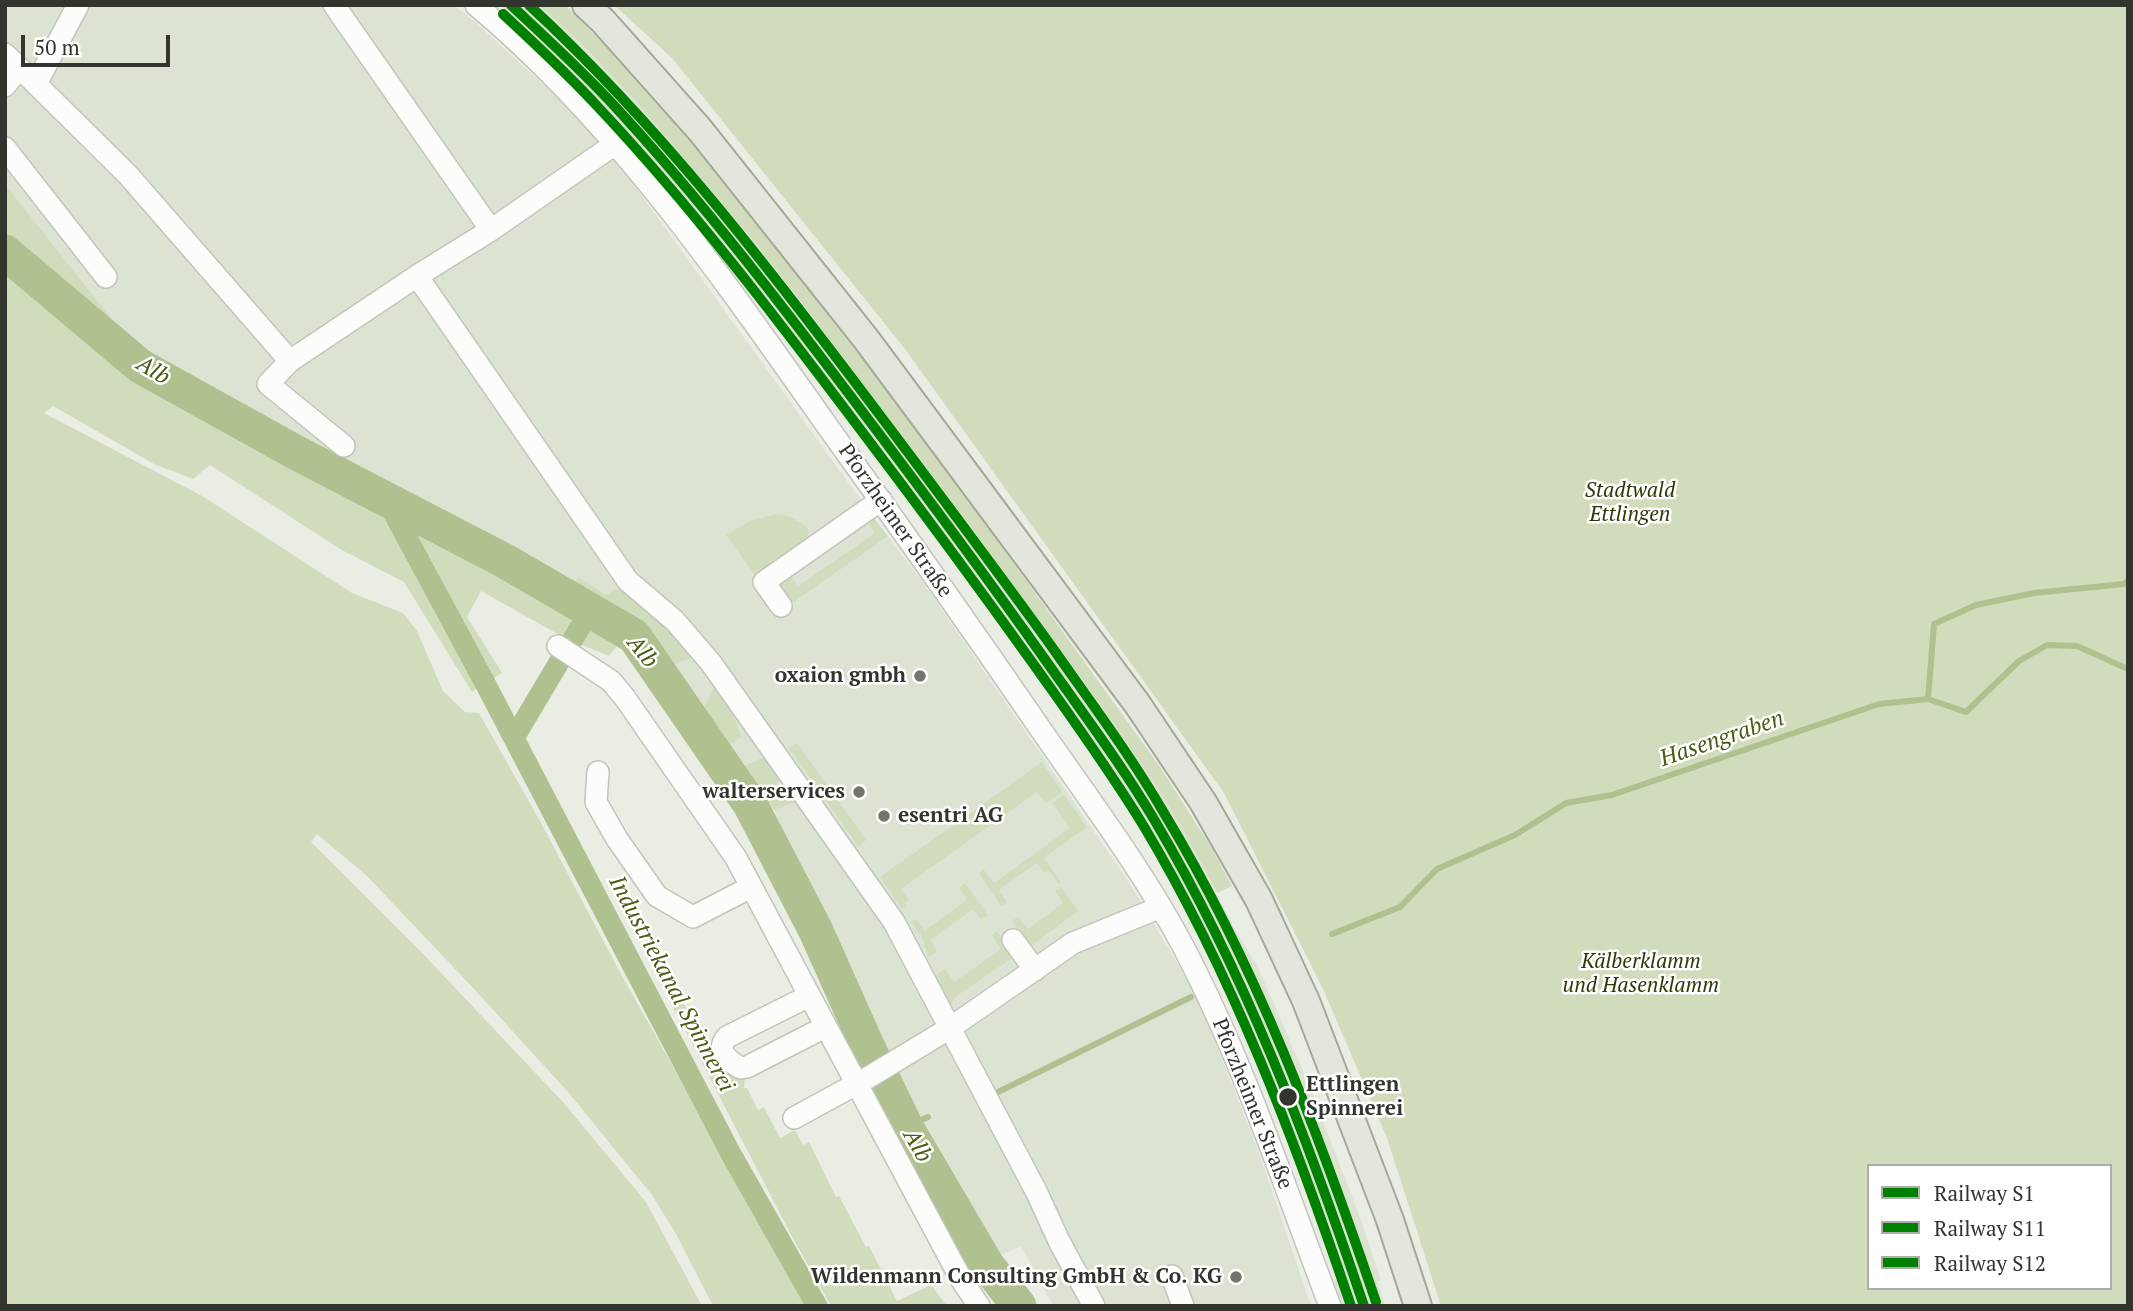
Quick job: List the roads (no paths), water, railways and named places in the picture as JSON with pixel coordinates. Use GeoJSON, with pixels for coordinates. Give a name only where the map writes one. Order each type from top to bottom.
{"type":"FeatureCollection","features":[{"type":"Feature","properties":{"kind":"main road"},"geometry":{"type":"LineString","coordinates":[[586,5],[700,130],[866,339],[1138,705],[1203,802],[1259,900],[1306,1001],[1390,1220],[1418,1306]]}},
{"type":"Feature","properties":{"kind":"street"},"geometry":{"type":"LineString","coordinates":[[36,85],[78,5]]}},
{"type":"Feature","properties":{"kind":"street"},"geometry":{"type":"LineString","coordinates":[[334,5],[491,230]]}},
{"type":"Feature","properties":{"kind":"street","name":"Pforzheimer Straße"},"geometry":{"type":"LineString","coordinates":[[476,5],[541,64],[615,144],[677,217],[881,500],[1112,832],[1161,907],[1240,1066],[1330,1306]]}},
{"type":"Feature","properties":{"kind":"street"},"geometry":{"type":"LineString","coordinates":[[5,86],[12,61],[128,175],[290,361]]}},
{"type":"Feature","properties":{"kind":"street"},"geometry":{"type":"LineString","coordinates":[[344,446],[268,384],[290,361],[491,230],[615,144]]}},
{"type":"Feature","properties":{"kind":"street"},"geometry":{"type":"LineString","coordinates":[[5,148],[106,277]]}},
{"type":"Feature","properties":{"kind":"street"},"geometry":{"type":"LineString","coordinates":[[417,276],[628,581],[675,621],[711,663],[894,922],[1094,1306]]}},
{"type":"Feature","properties":{"kind":"street"},"geometry":{"type":"LineString","coordinates":[[781,606],[764,582],[881,500]]}},
{"type":"Feature","properties":{"kind":"street"},"geometry":{"type":"LineString","coordinates":[[558,646],[611,681],[736,858],[825,1027],[862,1081],[961,1279],[979,1306]]}},
{"type":"Feature","properties":{"kind":"street"},"geometry":{"type":"LineString","coordinates":[[598,772],[596,802],[617,839],[657,896],[693,917],[751,887]]}},
{"type":"Feature","properties":{"kind":"street"},"geometry":{"type":"LineString","coordinates":[[794,1118],[950,1028],[1073,943],[1161,907]]}},
{"type":"Feature","properties":{"kind":"street"},"geometry":{"type":"LineString","coordinates":[[1013,940],[1035,970]]}},
{"type":"Feature","properties":{"kind":"street"},"geometry":{"type":"LineString","coordinates":[[809,996],[727,1037],[722,1043],[725,1058],[741,1068],[747,1067],[825,1027]]}},
{"type":"Feature","properties":{"kind":"street"},"geometry":{"type":"LineString","coordinates":[[1172,1276],[1182,1306]]}},
{"type":"Feature","properties":{"kind":"waterway","name":"Alb"},"geometry":{"type":"LineString","coordinates":[[5,252],[140,366],[295,452],[505,561],[634,636],[750,804],[816,931],[906,1127],[987,1265],[1019,1306]]}},
{"type":"Feature","properties":{"kind":"waterway","name":"Industriekanal Spinnerei"},"geometry":{"type":"LineString","coordinates":[[386,499],[731,1154],[817,1306]]}},
{"type":"Feature","properties":{"kind":"waterway"},"geometry":{"type":"LineString","coordinates":[[1928,699],[1934,624],[1976,605],[2034,593],[2124,584],[2128,580]]}},
{"type":"Feature","properties":{"kind":"waterway"},"geometry":{"type":"LineString","coordinates":[[570,644],[590,611]]}},
{"type":"Feature","properties":{"kind":"waterway","name":"Hasengraben"},"geometry":{"type":"LineString","coordinates":[[1332,934],[1400,907],[1437,869],[1515,835],[1566,803],[1612,795],[1879,704],[1928,699],[1966,712],[2019,661],[2047,645],[2077,646],[2128,669]]}},
{"type":"Feature","properties":{"kind":"waterway"},"geometry":{"type":"LineString","coordinates":[[514,738],[561,659]]}},
{"type":"Feature","properties":{"kind":"waterway"},"geometry":{"type":"LineString","coordinates":[[992,1095],[1191,997]]}},
{"type":"Feature","properties":{"kind":"waterway"},"geometry":{"type":"LineString","coordinates":[[906,1127],[928,1117]]}},
{"type":"Feature","properties":{"kind":"rail line","name":"S1"},"geometry":{"type":"LineString","coordinates":[[511,5],[608,99],[744,258],[959,540],[1129,780],[1188,879],[1246,997],[1297,1119],[1364,1306]]}},
{"type":"Feature","properties":{"kind":"rail line","name":"S12"},"geometry":{"type":"LineString","coordinates":[[529,5],[669,149],[754,252],[988,560],[1083,690],[1138,771],[1197,871],[1256,990],[1332,1176],[1376,1302]]}},
{"type":"Feature","properties":{"kind":"rail line","name":"S11"},"geometry":{"type":"LineString","coordinates":[[503,14],[563,71],[633,145],[734,265],[949,548],[1118,785],[1175,882],[1234,999],[1308,1182],[1351,1306]]}},
{"type":"Feature","properties":{"kind":"place","name":"oxaion gmbh"},"geometry":{"type":"Point","coordinates":[920,676]}},
{"type":"Feature","properties":{"kind":"place","name":"walterservices"},"geometry":{"type":"Point","coordinates":[859,792]}},
{"type":"Feature","properties":{"kind":"place","name":"esentri AG"},"geometry":{"type":"Point","coordinates":[884,816]}},
{"type":"Feature","properties":{"kind":"place","name":"Ettlingen Spinnerei"},"geometry":{"type":"Point","coordinates":[1288,1097]}},
{"type":"Feature","properties":{"kind":"place","name":"Wildenmann Consulting GmbH & Co. KG"},"geometry":{"type":"Point","coordinates":[1236,1277]}},
{"type":"Feature","properties":{"kind":"park label","name":"Stadtwald Ettlingen"},"geometry":{"type":"Point","coordinates":[1630,503]}},
{"type":"Feature","properties":{"kind":"park label","name":"Kälberklamm und Hasenklamm"},"geometry":{"type":"Point","coordinates":[1641,974]}}]}
